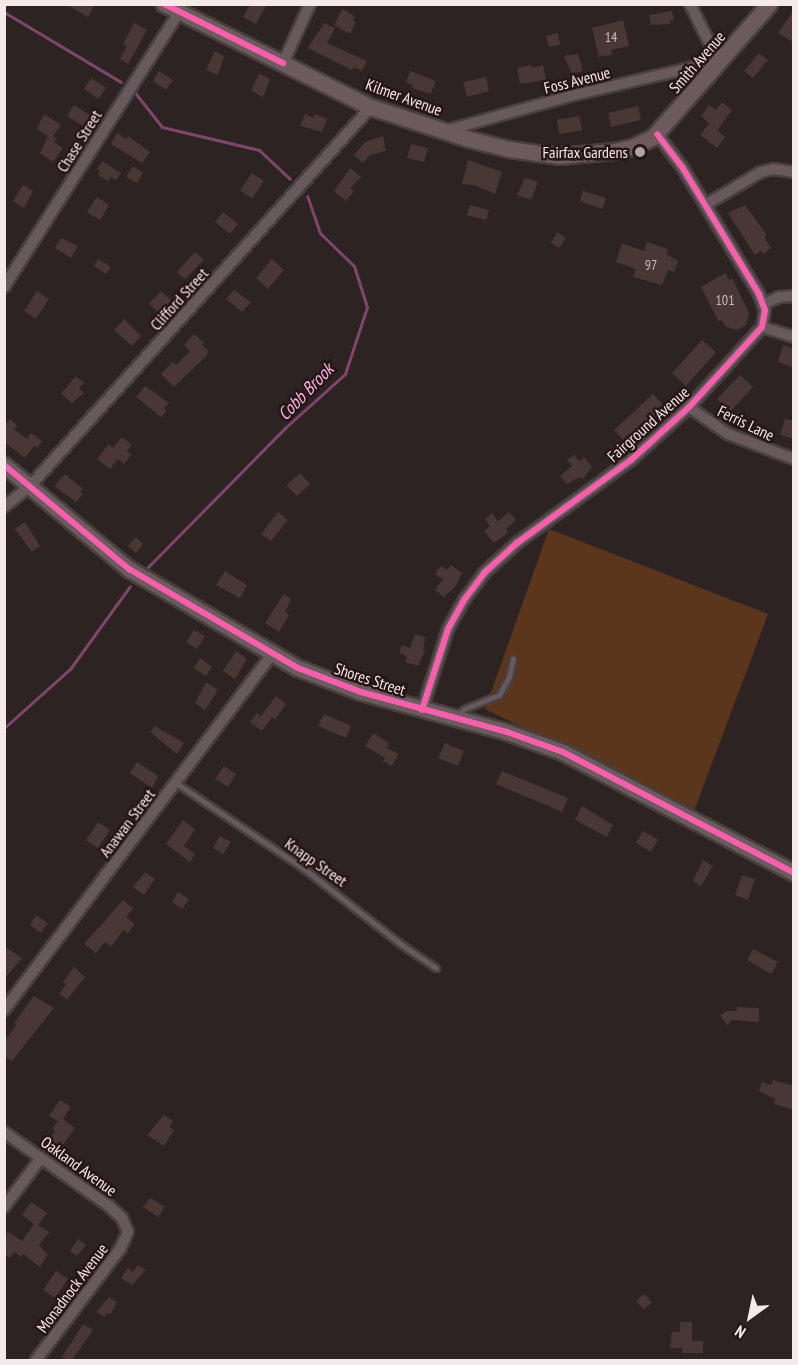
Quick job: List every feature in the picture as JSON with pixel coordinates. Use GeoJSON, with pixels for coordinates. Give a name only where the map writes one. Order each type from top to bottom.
{"type":"FeatureCollection","features":[{"type":"Feature","properties":{"kind":"street","name":"Kilmer Avenue"},"geometry":{"type":"LineString","coordinates":[[164,4],[371,107],[509,149],[558,156],[614,151],[653,137]]}},
{"type":"Feature","properties":{"kind":"street"},"geometry":{"type":"LineString","coordinates":[[284,63],[310,4]]}},
{"type":"Feature","properties":{"kind":"street"},"geometry":{"type":"LineString","coordinates":[[690,4],[720,64]]}},
{"type":"Feature","properties":{"kind":"street","name":"Smith Avenue"},"geometry":{"type":"LineString","coordinates":[[653,137],[720,64],[769,4]]}},
{"type":"Feature","properties":{"kind":"street","name":"Chase Street"},"geometry":{"type":"LineString","coordinates":[[4,286],[179,12]]}},
{"type":"Feature","properties":{"kind":"street","name":"Foss Avenue"},"geometry":{"type":"LineString","coordinates":[[444,131],[570,96],[694,67],[720,64]]}},
{"type":"Feature","properties":{"kind":"street","name":"Clifford Street"},"geometry":{"type":"LineString","coordinates":[[4,507],[30,486],[371,107]]}},
{"type":"Feature","properties":{"kind":"street"},"geometry":{"type":"LineString","coordinates":[[653,137],[682,167],[764,304],[765,315],[762,327],[794,337]]}},
{"type":"Feature","properties":{"kind":"street"},"geometry":{"type":"LineString","coordinates":[[705,205],[761,172],[774,169],[794,172]]}},
{"type":"Feature","properties":{"kind":"street"},"geometry":{"type":"LineString","coordinates":[[764,304],[779,297],[794,296]]}},
{"type":"Feature","properties":{"kind":"street","name":"Fairground Avenue"},"geometry":{"type":"LineString","coordinates":[[422,710],[448,629],[464,600],[484,573],[517,543],[630,460],[689,407],[762,327]]}},
{"type":"Feature","properties":{"kind":"street","name":"Ferris Lane"},"geometry":{"type":"LineString","coordinates":[[689,407],[728,434],[794,459]]}},
{"type":"Feature","properties":{"kind":"street","name":"Shores Street"},"geometry":{"type":"LineString","coordinates":[[4,465],[129,569],[272,654],[336,684],[507,732],[577,758],[794,873]]}},
{"type":"Feature","properties":{"kind":"street","name":"Anawan Street"},"geometry":{"type":"LineString","coordinates":[[4,1010],[272,654]]}},
{"type":"Feature","properties":{"kind":"street","name":"Oakland Avenue"},"geometry":{"type":"LineString","coordinates":[[4,1132],[109,1206],[122,1218],[128,1232]]}},
{"type":"Feature","properties":{"kind":"street"},"geometry":{"type":"LineString","coordinates":[[4,1207],[41,1158]]}},
{"type":"Feature","properties":{"kind":"street","name":"Monadnock Avenue"},"geometry":{"type":"LineString","coordinates":[[36,1360],[120,1249],[128,1232]]}},
{"type":"Feature","properties":{"kind":"lane"},"geometry":{"type":"LineString","coordinates":[[455,718],[464,710],[499,695],[509,677],[513,658]]}},
{"type":"Feature","properties":{"kind":"lane","name":"Knapp Street"},"geometry":{"type":"LineString","coordinates":[[176,783],[303,868],[402,945],[436,968]]}},
{"type":"Feature","properties":{"kind":"shaded area"},"geometry":{"type":"Polygon","coordinates":[[[549,529],[768,614],[694,811],[485,709],[549,529]]]}},
{"type":"Feature","properties":{"kind":"building"},"geometry":{"type":"Polygon","coordinates":[[[65,4],[95,4],[88,17],[65,4]]]}},
{"type":"Feature","properties":{"kind":"building"},"geometry":{"type":"Polygon","coordinates":[[[250,4],[267,4],[256,24],[243,17],[250,4]]]}},
{"type":"Feature","properties":{"kind":"building"},"geometry":{"type":"Polygon","coordinates":[[[342,9],[355,16],[353,21],[356,22],[350,34],[334,25],[342,9]]]}},
{"type":"Feature","properties":{"kind":"building"},"geometry":{"type":"Polygon","coordinates":[[[794,10],[794,43],[778,33],[794,10]]]}},
{"type":"Feature","properties":{"kind":"building"},"geometry":{"type":"Polygon","coordinates":[[[672,11],[674,20],[670,21],[670,24],[651,25],[649,15],[672,11]]]}},
{"type":"Feature","properties":{"kind":"building"},"geometry":{"type":"Polygon","coordinates":[[[623,20],[629,46],[611,50],[612,55],[599,57],[592,28],[623,20]]]}},
{"type":"Feature","properties":{"kind":"building"},"geometry":{"type":"Polygon","coordinates":[[[134,23],[147,30],[128,64],[120,59],[127,46],[123,44],[134,23]]]}},
{"type":"Feature","properties":{"kind":"building"},"geometry":{"type":"Polygon","coordinates":[[[324,23],[335,28],[327,43],[367,61],[362,71],[354,67],[352,70],[308,48],[324,23]]]}},
{"type":"Feature","properties":{"kind":"building"},"geometry":{"type":"Polygon","coordinates":[[[558,33],[560,45],[549,47],[546,36],[558,33]]]}},
{"type":"Feature","properties":{"kind":"building"},"geometry":{"type":"Polygon","coordinates":[[[215,51],[224,56],[218,75],[206,70],[215,51]]]}},
{"type":"Feature","properties":{"kind":"building"},"geometry":{"type":"Polygon","coordinates":[[[759,53],[768,60],[753,78],[744,71],[759,53]]]}},
{"type":"Feature","properties":{"kind":"building"},"geometry":{"type":"Polygon","coordinates":[[[578,54],[583,71],[572,74],[564,56],[578,54]]]}},
{"type":"Feature","properties":{"kind":"building"},"geometry":{"type":"Polygon","coordinates":[[[531,65],[532,68],[543,65],[546,80],[520,84],[517,68],[531,65]]]}},
{"type":"Feature","properties":{"kind":"building"},"geometry":{"type":"Polygon","coordinates":[[[159,71],[173,80],[166,90],[153,81],[159,71]]]}},
{"type":"Feature","properties":{"kind":"building"},"geometry":{"type":"Polygon","coordinates":[[[410,71],[436,81],[431,94],[412,88],[413,85],[406,82],[410,71]]]}},
{"type":"Feature","properties":{"kind":"building"},"geometry":{"type":"Polygon","coordinates":[[[259,73],[270,79],[263,97],[251,91],[259,73]]]}},
{"type":"Feature","properties":{"kind":"building"},"geometry":{"type":"Polygon","coordinates":[[[486,77],[489,91],[467,97],[463,82],[486,77]]]}},
{"type":"Feature","properties":{"kind":"building"},"geometry":{"type":"Polygon","coordinates":[[[91,78],[106,88],[99,99],[84,89],[91,78]]]}},
{"type":"Feature","properties":{"kind":"building"},"geometry":{"type":"Polygon","coordinates":[[[722,102],[732,110],[719,128],[718,131],[725,137],[717,148],[700,135],[709,123],[701,116],[709,105],[716,110],[722,102]]]}},
{"type":"Feature","properties":{"kind":"building"},"geometry":{"type":"Polygon","coordinates":[[[74,105],[90,115],[83,126],[67,116],[74,105]]]}},
{"type":"Feature","properties":{"kind":"building"},"geometry":{"type":"Polygon","coordinates":[[[638,106],[641,120],[611,127],[608,113],[638,106]]]}},
{"type":"Feature","properties":{"kind":"building"},"geometry":{"type":"Polygon","coordinates":[[[44,114],[61,125],[53,136],[57,139],[54,142],[63,148],[53,162],[40,153],[48,136],[37,129],[44,114]]]}},
{"type":"Feature","properties":{"kind":"building"},"geometry":{"type":"Polygon","coordinates":[[[305,114],[313,118],[315,114],[327,119],[322,132],[300,126],[305,114]]]}},
{"type":"Feature","properties":{"kind":"building"},"geometry":{"type":"Polygon","coordinates":[[[579,116],[582,130],[559,134],[557,120],[579,116]]]}},
{"type":"Feature","properties":{"kind":"building"},"geometry":{"type":"Polygon","coordinates":[[[117,133],[126,139],[128,136],[150,152],[142,163],[111,144],[117,133]]]}},
{"type":"Feature","properties":{"kind":"building"},"geometry":{"type":"Polygon","coordinates":[[[383,136],[386,151],[370,155],[363,163],[354,155],[365,142],[383,136]]]}},
{"type":"Feature","properties":{"kind":"building"},"geometry":{"type":"Polygon","coordinates":[[[411,144],[428,148],[424,162],[407,158],[411,144]]]}},
{"type":"Feature","properties":{"kind":"building"},"geometry":{"type":"Polygon","coordinates":[[[468,160],[502,172],[495,194],[474,185],[462,184],[468,160]]]}},
{"type":"Feature","properties":{"kind":"building"},"geometry":{"type":"Polygon","coordinates":[[[102,161],[121,173],[116,180],[111,177],[108,181],[98,175],[100,171],[97,169],[102,161]]]}},
{"type":"Feature","properties":{"kind":"building"},"geometry":{"type":"Polygon","coordinates":[[[133,166],[143,173],[137,183],[126,177],[133,166]]]}},
{"type":"Feature","properties":{"kind":"building"},"geometry":{"type":"Polygon","coordinates":[[[350,168],[361,177],[350,188],[354,191],[346,201],[334,191],[350,168]]]}},
{"type":"Feature","properties":{"kind":"building"},"geometry":{"type":"Polygon","coordinates":[[[252,173],[264,181],[252,199],[240,190],[252,173]]]}},
{"type":"Feature","properties":{"kind":"building"},"geometry":{"type":"Polygon","coordinates":[[[525,178],[538,182],[531,200],[517,195],[525,178]]]}},
{"type":"Feature","properties":{"kind":"building"},"geometry":{"type":"Polygon","coordinates":[[[23,185],[33,191],[24,208],[13,201],[23,185]]]}},
{"type":"Feature","properties":{"kind":"building"},"geometry":{"type":"Polygon","coordinates":[[[583,191],[606,198],[602,209],[580,201],[583,191]]]}},
{"type":"Feature","properties":{"kind":"building"},"geometry":{"type":"Polygon","coordinates":[[[97,197],[109,205],[100,220],[87,212],[97,197]]]}},
{"type":"Feature","properties":{"kind":"building"},"geometry":{"type":"Polygon","coordinates":[[[470,205],[489,210],[486,220],[467,215],[470,205]]]}},
{"type":"Feature","properties":{"kind":"building"},"geometry":{"type":"Polygon","coordinates":[[[745,205],[766,234],[765,239],[771,248],[763,254],[761,251],[755,255],[728,213],[745,205]]]}},
{"type":"Feature","properties":{"kind":"building"},"geometry":{"type":"Polygon","coordinates":[[[223,212],[238,224],[230,234],[215,222],[223,212]]]}},
{"type":"Feature","properties":{"kind":"building"},"geometry":{"type":"Polygon","coordinates":[[[557,232],[566,238],[559,248],[551,243],[557,232]]]}},
{"type":"Feature","properties":{"kind":"building"},"geometry":{"type":"Polygon","coordinates":[[[61,238],[78,246],[71,258],[55,248],[61,238]]]}},
{"type":"Feature","properties":{"kind":"building"},"geometry":{"type":"Polygon","coordinates":[[[647,242],[668,249],[666,254],[678,261],[674,272],[668,270],[662,285],[633,277],[636,269],[616,262],[622,243],[644,251],[647,242]]]}},
{"type":"Feature","properties":{"kind":"building"},"geometry":{"type":"Polygon","coordinates":[[[195,252],[204,260],[185,279],[177,272],[195,252]]]}},
{"type":"Feature","properties":{"kind":"building"},"geometry":{"type":"Polygon","coordinates":[[[98,259],[111,267],[106,274],[94,266],[98,259]]]}},
{"type":"Feature","properties":{"kind":"building"},"geometry":{"type":"Polygon","coordinates":[[[272,259],[284,270],[268,289],[256,278],[272,259]]]}},
{"type":"Feature","properties":{"kind":"building"},"geometry":{"type":"Polygon","coordinates":[[[725,273],[729,280],[732,278],[749,313],[746,325],[737,330],[726,327],[722,320],[719,322],[701,287],[725,273]]]}},
{"type":"Feature","properties":{"kind":"building"},"geometry":{"type":"Polygon","coordinates":[[[234,290],[251,302],[242,312],[226,299],[234,290]]]}},
{"type":"Feature","properties":{"kind":"building"},"geometry":{"type":"Polygon","coordinates":[[[37,291],[49,299],[36,319],[24,311],[37,291]]]}},
{"type":"Feature","properties":{"kind":"building"},"geometry":{"type":"Polygon","coordinates":[[[161,291],[171,300],[159,313],[149,304],[161,291]]]}},
{"type":"Feature","properties":{"kind":"building"},"geometry":{"type":"Polygon","coordinates":[[[124,319],[141,336],[132,346],[114,330],[124,319]]]}},
{"type":"Feature","properties":{"kind":"building"},"geometry":{"type":"Polygon","coordinates":[[[194,334],[204,343],[202,345],[208,350],[207,355],[174,387],[161,374],[173,362],[176,365],[190,351],[184,345],[194,334]]]}},
{"type":"Feature","properties":{"kind":"building"},"geometry":{"type":"Polygon","coordinates":[[[702,340],[716,352],[686,386],[672,373],[702,340]]]}},
{"type":"Feature","properties":{"kind":"building"},"geometry":{"type":"Polygon","coordinates":[[[783,345],[794,349],[794,368],[778,362],[783,345]]]}},
{"type":"Feature","properties":{"kind":"building"},"geometry":{"type":"Polygon","coordinates":[[[740,375],[753,387],[730,412],[717,399],[740,375]]]}},
{"type":"Feature","properties":{"kind":"building"},"geometry":{"type":"Polygon","coordinates":[[[76,376],[84,383],[79,388],[84,393],[72,403],[61,394],[76,376]]]}},
{"type":"Feature","properties":{"kind":"building"},"geometry":{"type":"Polygon","coordinates":[[[145,386],[169,403],[164,408],[167,411],[161,417],[136,397],[145,386]]]}},
{"type":"Feature","properties":{"kind":"building"},"geometry":{"type":"Polygon","coordinates":[[[653,394],[666,408],[632,439],[628,435],[623,440],[614,430],[653,394]]]}},
{"type":"Feature","properties":{"kind":"building"},"geometry":{"type":"Polygon","coordinates":[[[10,419],[17,425],[14,429],[27,439],[31,433],[42,441],[37,448],[34,446],[25,458],[4,442],[4,422],[10,419]]]}},
{"type":"Feature","properties":{"kind":"building"},"geometry":{"type":"Polygon","coordinates":[[[785,419],[794,421],[794,439],[780,435],[785,419]]]}},
{"type":"Feature","properties":{"kind":"building"},"geometry":{"type":"Polygon","coordinates":[[[122,437],[132,445],[127,451],[131,455],[124,464],[118,459],[110,469],[97,459],[109,444],[113,448],[122,437]]]}},
{"type":"Feature","properties":{"kind":"building"},"geometry":{"type":"Polygon","coordinates":[[[574,455],[579,461],[584,457],[592,467],[583,479],[580,477],[567,484],[560,476],[572,466],[567,460],[574,455]]]}},
{"type":"Feature","properties":{"kind":"building"},"geometry":{"type":"Polygon","coordinates":[[[300,473],[310,484],[297,496],[286,485],[300,473]]]}},
{"type":"Feature","properties":{"kind":"building"},"geometry":{"type":"Polygon","coordinates":[[[65,474],[83,489],[80,492],[83,494],[76,502],[54,486],[65,474]]]}},
{"type":"Feature","properties":{"kind":"building"},"geometry":{"type":"Polygon","coordinates":[[[278,512],[288,520],[271,541],[261,534],[278,512]]]}},
{"type":"Feature","properties":{"kind":"building"},"geometry":{"type":"Polygon","coordinates":[[[509,512],[516,520],[506,529],[509,532],[494,543],[484,531],[490,526],[485,519],[492,513],[498,521],[509,512]]]}},
{"type":"Feature","properties":{"kind":"building"},"geometry":{"type":"Polygon","coordinates":[[[25,522],[40,546],[32,552],[15,529],[25,522]]]}},
{"type":"Feature","properties":{"kind":"building"},"geometry":{"type":"Polygon","coordinates":[[[136,537],[143,544],[136,553],[128,546],[136,537]]]}},
{"type":"Feature","properties":{"kind":"building"},"geometry":{"type":"Polygon","coordinates":[[[451,565],[462,573],[455,587],[444,597],[435,590],[443,579],[435,574],[441,566],[447,570],[451,565]]]}},
{"type":"Feature","properties":{"kind":"building"},"geometry":{"type":"Polygon","coordinates":[[[225,571],[247,585],[240,598],[216,585],[225,571]]]}},
{"type":"Feature","properties":{"kind":"building"},"geometry":{"type":"Polygon","coordinates":[[[284,594],[291,599],[285,612],[289,615],[279,632],[265,623],[284,594]]]}},
{"type":"Feature","properties":{"kind":"building"},"geometry":{"type":"Polygon","coordinates":[[[194,630],[205,636],[197,649],[186,642],[194,630]]]}},
{"type":"Feature","properties":{"kind":"building"},"geometry":{"type":"Polygon","coordinates":[[[415,634],[425,637],[423,650],[425,651],[418,666],[405,662],[407,656],[399,653],[402,645],[410,648],[415,634]]]}},
{"type":"Feature","properties":{"kind":"building"},"geometry":{"type":"Polygon","coordinates":[[[236,651],[247,659],[235,679],[223,671],[236,651]]]}},
{"type":"Feature","properties":{"kind":"building"},"geometry":{"type":"Polygon","coordinates":[[[200,658],[212,667],[206,676],[194,668],[200,658]]]}},
{"type":"Feature","properties":{"kind":"building"},"geometry":{"type":"Polygon","coordinates":[[[206,682],[218,690],[205,710],[195,703],[206,682]]]}},
{"type":"Feature","properties":{"kind":"building"},"geometry":{"type":"Polygon","coordinates":[[[276,696],[286,704],[275,720],[272,717],[262,731],[250,722],[257,713],[261,716],[276,696]]]}},
{"type":"Feature","properties":{"kind":"building"},"geometry":{"type":"Polygon","coordinates":[[[324,714],[351,726],[346,738],[318,726],[324,714]]]}},
{"type":"Feature","properties":{"kind":"building"},"geometry":{"type":"Polygon","coordinates":[[[155,726],[184,743],[177,754],[150,732],[155,726]]]}},
{"type":"Feature","properties":{"kind":"building"},"geometry":{"type":"Polygon","coordinates":[[[373,733],[389,743],[387,748],[399,754],[392,766],[383,761],[385,758],[365,746],[373,733]]]}},
{"type":"Feature","properties":{"kind":"building"},"geometry":{"type":"Polygon","coordinates":[[[445,743],[464,751],[458,766],[438,758],[445,743]]]}},
{"type":"Feature","properties":{"kind":"building"},"geometry":{"type":"Polygon","coordinates":[[[137,762],[158,776],[152,788],[130,773],[137,762]]]}},
{"type":"Feature","properties":{"kind":"building"},"geometry":{"type":"Polygon","coordinates":[[[224,766],[236,774],[228,787],[215,779],[224,766]]]}},
{"type":"Feature","properties":{"kind":"building"},"geometry":{"type":"Polygon","coordinates":[[[502,771],[568,798],[562,812],[496,784],[502,771]]]}},
{"type":"Feature","properties":{"kind":"building"},"geometry":{"type":"Polygon","coordinates":[[[582,806],[613,825],[607,837],[575,820],[582,806]]]}},
{"type":"Feature","properties":{"kind":"building"},"geometry":{"type":"Polygon","coordinates":[[[183,820],[195,829],[184,846],[195,854],[190,862],[166,844],[183,820]]]}},
{"type":"Feature","properties":{"kind":"building"},"geometry":{"type":"Polygon","coordinates":[[[98,822],[110,830],[98,848],[86,840],[98,822]]]}},
{"type":"Feature","properties":{"kind":"building"},"geometry":{"type":"Polygon","coordinates":[[[643,831],[658,840],[651,852],[636,843],[643,831]]]}},
{"type":"Feature","properties":{"kind":"building"},"geometry":{"type":"Polygon","coordinates":[[[220,836],[231,842],[223,854],[213,848],[220,836]]]}},
{"type":"Feature","properties":{"kind":"building"},"geometry":{"type":"Polygon","coordinates":[[[703,860],[713,866],[701,886],[693,881],[703,860]]]}},
{"type":"Feature","properties":{"kind":"building"},"geometry":{"type":"Polygon","coordinates":[[[145,872],[155,879],[144,895],[133,887],[145,872]]]}},
{"type":"Feature","properties":{"kind":"building"},"geometry":{"type":"Polygon","coordinates":[[[742,875],[755,879],[748,900],[735,895],[742,875]]]}},
{"type":"Feature","properties":{"kind":"building"},"geometry":{"type":"Polygon","coordinates":[[[178,892],[189,899],[182,909],[172,902],[178,892]]]}},
{"type":"Feature","properties":{"kind":"building"},"geometry":{"type":"Polygon","coordinates":[[[123,900],[133,909],[126,917],[135,924],[128,933],[123,930],[111,947],[105,942],[96,953],[84,944],[123,900]]]}},
{"type":"Feature","properties":{"kind":"building"},"geometry":{"type":"Polygon","coordinates":[[[36,915],[48,923],[41,933],[30,925],[36,915]]]}},
{"type":"Feature","properties":{"kind":"building"},"geometry":{"type":"Polygon","coordinates":[[[4,946],[22,958],[4,979],[4,946]]]}},
{"type":"Feature","properties":{"kind":"building"},"geometry":{"type":"Polygon","coordinates":[[[753,949],[778,962],[771,974],[747,960],[753,949]]]}},
{"type":"Feature","properties":{"kind":"building"},"geometry":{"type":"Polygon","coordinates":[[[74,967],[85,977],[67,1000],[59,994],[66,985],[63,982],[74,967]]]}},
{"type":"Feature","properties":{"kind":"building"},"geometry":{"type":"Polygon","coordinates":[[[34,996],[54,1008],[12,1061],[4,1056],[4,1042],[16,1025],[14,1023],[34,996]]]}},
{"type":"Feature","properties":{"kind":"building"},"geometry":{"type":"Polygon","coordinates":[[[737,1007],[759,1008],[759,1022],[732,1020],[727,1025],[720,1015],[727,1011],[737,1011],[737,1007]]]}},
{"type":"Feature","properties":{"kind":"building"},"geometry":{"type":"Polygon","coordinates":[[[773,1080],[794,1086],[794,1110],[774,1104],[775,1099],[759,1091],[762,1082],[771,1085],[773,1080]]]}},
{"type":"Feature","properties":{"kind":"building"},"geometry":{"type":"Polygon","coordinates":[[[60,1100],[71,1107],[63,1119],[75,1128],[60,1149],[55,1145],[53,1148],[46,1143],[55,1131],[52,1129],[58,1121],[49,1116],[60,1100]]]}},
{"type":"Feature","properties":{"kind":"building"},"geometry":{"type":"Polygon","coordinates":[[[164,1115],[173,1121],[169,1127],[174,1130],[164,1146],[147,1135],[164,1115]]]}},
{"type":"Feature","properties":{"kind":"building"},"geometry":{"type":"Polygon","coordinates":[[[150,1198],[165,1207],[158,1217],[143,1207],[150,1198]]]}},
{"type":"Feature","properties":{"kind":"building"},"geometry":{"type":"Polygon","coordinates":[[[31,1202],[47,1213],[38,1225],[49,1232],[39,1245],[48,1255],[40,1267],[23,1254],[21,1257],[14,1252],[10,1258],[4,1254],[4,1237],[8,1232],[22,1241],[34,1224],[22,1215],[31,1202]]]}},
{"type":"Feature","properties":{"kind":"building"},"geometry":{"type":"Polygon","coordinates":[[[78,1239],[86,1245],[77,1256],[70,1251],[78,1239]]]}},
{"type":"Feature","properties":{"kind":"building"},"geometry":{"type":"Polygon","coordinates":[[[138,1265],[146,1270],[132,1285],[121,1278],[128,1268],[133,1272],[138,1265]]]}},
{"type":"Feature","properties":{"kind":"building"},"geometry":{"type":"Polygon","coordinates":[[[56,1271],[68,1279],[55,1298],[43,1290],[56,1271]]]}},
{"type":"Feature","properties":{"kind":"building"},"geometry":{"type":"Polygon","coordinates":[[[644,1294],[652,1302],[644,1309],[636,1301],[644,1294]]]}},
{"type":"Feature","properties":{"kind":"building"},"geometry":{"type":"Polygon","coordinates":[[[109,1297],[117,1302],[110,1315],[107,1313],[105,1317],[96,1312],[109,1297]]]}},
{"type":"Feature","properties":{"kind":"building"},"geometry":{"type":"Polygon","coordinates":[[[680,1322],[692,1322],[692,1341],[703,1341],[703,1353],[682,1353],[682,1348],[670,1348],[672,1332],[680,1332],[680,1322]]]}},
{"type":"Feature","properties":{"kind":"building"},"geometry":{"type":"Polygon","coordinates":[[[83,1324],[93,1330],[72,1360],[62,1357],[83,1324]]]}},
{"type":"Feature","properties":{"kind":"waterway","name":"Cobb Brook"},"geometry":{"type":"LineString","coordinates":[[4,12],[121,82]]}},
{"type":"Feature","properties":{"kind":"waterway","name":"Cobb Brook"},"geometry":{"type":"LineString","coordinates":[[136,94],[162,127],[259,150],[290,179]]}},
{"type":"Feature","properties":{"kind":"waterway","name":"Cobb Brook"},"geometry":{"type":"LineString","coordinates":[[145,570],[286,427],[345,374],[367,307],[354,266],[320,233],[307,196]]}},
{"type":"Feature","properties":{"kind":"waterway","name":"Cobb Brook"},"geometry":{"type":"LineString","coordinates":[[4,728],[70,669],[130,586]]}},
{"type":"Feature","properties":{"kind":"cycle path"},"geometry":{"type":"LineString","coordinates":[[164,4],[283,63]]}},
{"type":"Feature","properties":{"kind":"cycle path"},"geometry":{"type":"LineString","coordinates":[[422,710],[448,629],[464,600],[484,573],[517,543],[631,460],[689,407],[762,327],[765,310],[759,294],[682,167],[657,134]]}},
{"type":"Feature","properties":{"kind":"cycle path"},"geometry":{"type":"LineString","coordinates":[[4,465],[129,569],[298,668],[361,692],[507,732],[563,752],[794,873]]}},
{"type":"Feature","properties":{"kind":"place","name":"Fairfax Gardens"},"geometry":{"type":"Point","coordinates":[640,152]}}]}
